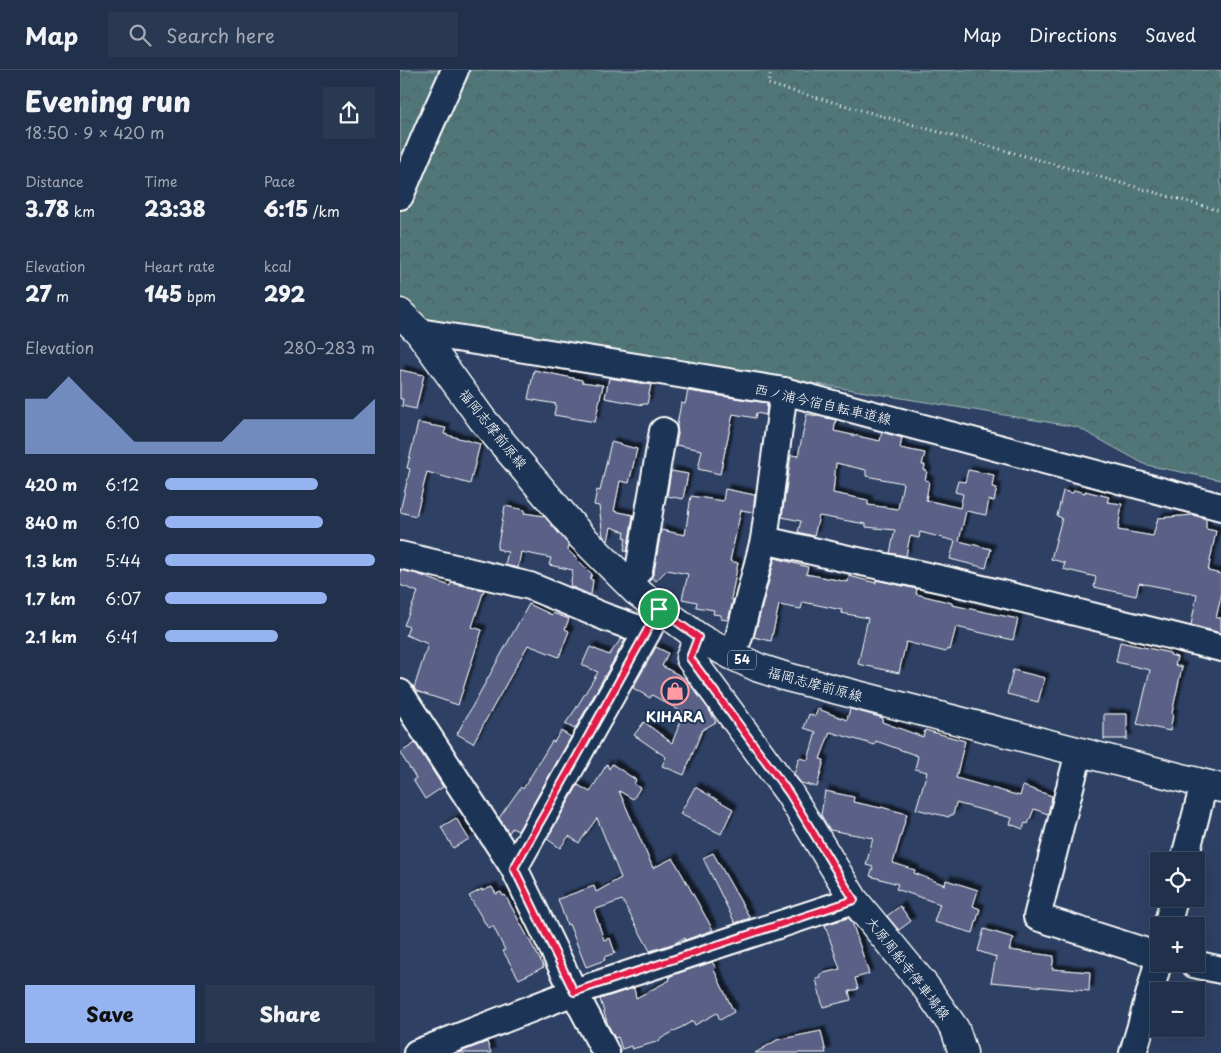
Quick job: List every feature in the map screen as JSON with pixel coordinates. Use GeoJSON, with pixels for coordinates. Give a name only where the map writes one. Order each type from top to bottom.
{"type":"FeatureCollection","features":[{"type":"Feature","properties":{"kind":"main road","name":"福岡志摩前原線"},"geometry":{"type":"LineString","coordinates":[[400,313],[419,332],[482,419],[581,536],[636,591],[653,620],[698,637],[759,668],[787,677],[1079,752],[1216,783]]}},
{"type":"Feature","properties":{"kind":"main road","name":"大原周船寺停車場線"},"geometry":{"type":"LineString","coordinates":[[698,637],[690,658],[789,793],[854,900],[925,986],[954,1029],[963,1053]]}},
{"type":"Feature","properties":{"kind":"street"},"geometry":{"type":"LineString","coordinates":[[400,196],[455,70]]}},
{"type":"Feature","properties":{"kind":"street","name":"西ノ浦今宿自転車道線"},"geometry":{"type":"LineString","coordinates":[[419,332],[784,392],[1221,506]]}},
{"type":"Feature","properties":{"kind":"street"},"geometry":{"type":"LineString","coordinates":[[731,655],[739,637],[764,540],[784,392]]}},
{"type":"Feature","properties":{"kind":"street"},"geometry":{"type":"LineString","coordinates":[[626,581],[639,570],[663,431]]}},
{"type":"Feature","properties":{"kind":"street"},"geometry":{"type":"LineString","coordinates":[[764,540],[950,581],[1221,648]]}},
{"type":"Feature","properties":{"kind":"street"},"geometry":{"type":"LineString","coordinates":[[400,555],[530,586],[605,616],[653,620],[514,868]]}},
{"type":"Feature","properties":{"kind":"street"},"geometry":{"type":"LineString","coordinates":[[400,693],[514,868],[606,1053]]}},
{"type":"Feature","properties":{"kind":"street"},"geometry":{"type":"LineString","coordinates":[[1079,752],[1037,917],[1150,954]]}},
{"type":"Feature","properties":{"kind":"street"},"geometry":{"type":"LineString","coordinates":[[1188,852],[1216,783]]}},
{"type":"Feature","properties":{"kind":"street"},"geometry":{"type":"LineString","coordinates":[[417,1053],[574,992],[854,900]]}},
{"type":"Feature","properties":{"kind":"street"},"geometry":{"type":"LineString","coordinates":[[1205,966],[1221,970]]}},
{"type":"Feature","properties":{"kind":"street"},"geometry":{"type":"LineString","coordinates":[[1133,1053],[1142,1026],[1155,972]]}},
{"type":"Feature","properties":{"kind":"path"},"geometry":{"type":"LineString","coordinates":[[772,70],[768,84],[1221,211]]}},
{"type":"Feature","properties":{"kind":"green space"},"geometry":{"type":"Polygon","coordinates":[[[400,70],[1221,70],[1221,480],[1146,465],[1077,427],[448,323],[400,324],[400,70]]]}},
{"type":"Feature","properties":{"kind":"building"},"geometry":{"type":"Polygon","coordinates":[[[400,370],[424,375],[416,409],[402,406],[403,399],[400,399],[400,370]]]}},
{"type":"Feature","properties":{"kind":"building"},"geometry":{"type":"Polygon","coordinates":[[[534,370],[582,380],[582,382],[603,385],[595,422],[554,415],[556,404],[528,399],[534,370]]]}},
{"type":"Feature","properties":{"kind":"building"},"geometry":{"type":"Polygon","coordinates":[[[609,378],[651,385],[647,404],[643,405],[605,398],[609,378]]]}},
{"type":"Feature","properties":{"kind":"building"},"geometry":{"type":"Polygon","coordinates":[[[688,391],[767,403],[766,415],[756,413],[755,418],[733,414],[720,474],[698,469],[702,450],[676,445],[681,403],[685,404],[688,391]]]}},
{"type":"Feature","properties":{"kind":"building"},"geometry":{"type":"Polygon","coordinates":[[[807,414],[836,420],[834,431],[880,441],[882,432],[902,438],[900,448],[925,453],[922,465],[925,465],[924,470],[927,471],[925,480],[929,481],[926,500],[960,508],[963,494],[955,492],[958,481],[965,482],[968,470],[994,475],[992,487],[997,488],[994,501],[989,500],[986,515],[966,511],[959,541],[991,549],[986,568],[950,559],[955,541],[920,532],[919,538],[910,536],[906,556],[890,553],[895,530],[866,527],[866,524],[819,516],[814,536],[798,532],[801,521],[782,517],[791,455],[798,456],[807,414]],[[836,463],[833,493],[868,500],[868,505],[898,509],[903,483],[866,476],[866,470],[836,463]]]}},
{"type":"Feature","properties":{"kind":"building"},"geometry":{"type":"Polygon","coordinates":[[[418,423],[446,428],[444,434],[480,444],[470,484],[427,472],[416,516],[400,511],[410,469],[407,468],[418,423]]]}},
{"type":"Feature","properties":{"kind":"building"},"geometry":{"type":"Polygon","coordinates":[[[611,442],[637,449],[629,483],[620,481],[614,511],[633,515],[627,552],[624,550],[625,532],[611,527],[608,541],[603,536],[599,506],[594,505],[597,490],[600,491],[611,442]]]}},
{"type":"Feature","properties":{"kind":"building"},"geometry":{"type":"Polygon","coordinates":[[[671,471],[688,474],[683,499],[667,496],[671,471]]]}},
{"type":"Feature","properties":{"kind":"building"},"geometry":{"type":"Polygon","coordinates":[[[725,489],[755,495],[753,512],[741,510],[730,561],[738,563],[728,620],[721,619],[721,615],[713,614],[714,610],[696,607],[697,602],[682,599],[688,574],[667,570],[656,581],[651,577],[654,573],[661,530],[685,535],[691,496],[723,501],[725,489]]]}},
{"type":"Feature","properties":{"kind":"building"},"geometry":{"type":"Polygon","coordinates":[[[1074,490],[1109,497],[1107,502],[1122,504],[1118,530],[1153,536],[1158,518],[1193,515],[1206,519],[1206,529],[1216,531],[1208,571],[1221,574],[1221,597],[1216,618],[1221,618],[1221,633],[1191,625],[1197,594],[1139,583],[1136,596],[1094,587],[1096,577],[1063,569],[1065,563],[1051,559],[1062,518],[1057,516],[1063,491],[1073,493],[1074,490]]]}},
{"type":"Feature","properties":{"kind":"building"},"geometry":{"type":"Polygon","coordinates":[[[505,506],[525,510],[524,513],[544,516],[569,545],[568,550],[592,574],[590,579],[593,580],[591,595],[570,586],[573,570],[549,565],[551,558],[521,552],[518,568],[505,565],[508,552],[497,549],[505,506]]]}},
{"type":"Feature","properties":{"kind":"building"},"geometry":{"type":"Polygon","coordinates":[[[775,558],[808,567],[806,574],[848,582],[849,576],[876,583],[876,580],[917,589],[916,594],[952,603],[952,605],[1018,619],[1013,640],[956,627],[950,650],[947,649],[946,652],[906,642],[899,673],[858,664],[868,618],[841,613],[842,610],[803,602],[801,609],[779,605],[771,641],[754,637],[775,558]]]}},
{"type":"Feature","properties":{"kind":"building"},"geometry":{"type":"Polygon","coordinates":[[[400,570],[450,586],[451,583],[484,590],[472,627],[482,630],[458,705],[416,691],[414,688],[428,644],[406,635],[409,627],[404,625],[418,592],[400,585],[400,570]]]}},
{"type":"Feature","properties":{"kind":"building"},"geometry":{"type":"Polygon","coordinates":[[[529,604],[552,615],[553,613],[569,619],[565,629],[569,631],[559,657],[528,645],[473,743],[457,734],[529,604]]]}},
{"type":"Feature","properties":{"kind":"building"},"geometry":{"type":"Polygon","coordinates":[[[621,639],[625,640],[575,729],[565,724],[598,672],[582,665],[590,647],[609,655],[621,639]]]}},
{"type":"Feature","properties":{"kind":"building"},"geometry":{"type":"Polygon","coordinates":[[[1120,642],[1170,653],[1170,655],[1177,657],[1175,665],[1182,667],[1170,731],[1137,724],[1150,670],[1116,662],[1120,642]]]}},
{"type":"Feature","properties":{"kind":"building"},"geometry":{"type":"Polygon","coordinates":[[[656,647],[668,653],[662,666],[686,679],[716,722],[702,730],[684,775],[662,766],[666,757],[634,735],[644,722],[672,743],[684,713],[652,695],[650,698],[633,688],[656,647]]]}},
{"type":"Feature","properties":{"kind":"building"},"geometry":{"type":"Polygon","coordinates":[[[1013,670],[1045,678],[1038,702],[1007,694],[1013,670]]]}},
{"type":"Feature","properties":{"kind":"building"},"geometry":{"type":"Polygon","coordinates":[[[818,709],[847,720],[850,709],[883,718],[882,722],[923,737],[925,730],[965,741],[956,778],[1020,796],[1023,786],[1052,796],[1048,814],[1034,809],[1028,824],[1025,823],[1023,829],[1010,824],[1012,818],[956,803],[953,815],[949,817],[916,809],[927,772],[915,769],[918,756],[876,741],[875,745],[830,732],[820,759],[824,760],[817,787],[801,783],[794,774],[799,758],[808,760],[816,732],[804,728],[809,714],[815,716],[818,709]]]}},
{"type":"Feature","properties":{"kind":"building"},"geometry":{"type":"Polygon","coordinates":[[[1104,714],[1127,714],[1127,739],[1104,739],[1104,714]]]}},
{"type":"Feature","properties":{"kind":"building"},"geometry":{"type":"Polygon","coordinates":[[[561,731],[571,737],[518,831],[512,828],[509,833],[499,818],[521,787],[523,789],[552,741],[554,742],[561,731]]]}},
{"type":"Feature","properties":{"kind":"building"},"geometry":{"type":"Polygon","coordinates":[[[415,743],[443,787],[425,799],[413,780],[416,778],[400,753],[415,743]]]}},
{"type":"Feature","properties":{"kind":"building"},"geometry":{"type":"Polygon","coordinates":[[[607,764],[609,769],[612,764],[636,780],[634,784],[640,788],[633,799],[619,791],[653,868],[673,858],[713,930],[685,940],[684,938],[650,951],[622,900],[594,910],[604,940],[610,938],[615,953],[604,957],[605,960],[586,967],[569,924],[567,925],[558,899],[594,886],[596,892],[621,878],[597,818],[579,843],[569,836],[560,848],[547,839],[578,785],[590,792],[607,764]]]}},
{"type":"Feature","properties":{"kind":"building"},"geometry":{"type":"Polygon","coordinates":[[[695,787],[733,809],[721,834],[680,814],[695,787]]]}},
{"type":"Feature","properties":{"kind":"building"},"geometry":{"type":"Polygon","coordinates":[[[825,791],[854,797],[853,802],[907,814],[893,863],[915,870],[914,873],[945,885],[946,880],[978,890],[973,906],[980,909],[973,933],[934,922],[940,904],[896,889],[898,884],[870,876],[873,867],[866,865],[873,838],[830,830],[821,815],[825,791]]]}},
{"type":"Feature","properties":{"kind":"building"},"geometry":{"type":"Polygon","coordinates":[[[456,818],[469,839],[453,848],[441,827],[456,818]]]}},
{"type":"Feature","properties":{"kind":"building"},"geometry":{"type":"Polygon","coordinates":[[[713,853],[750,918],[735,923],[703,858],[713,853]]]}},
{"type":"Feature","properties":{"kind":"building"},"geometry":{"type":"Polygon","coordinates":[[[492,887],[496,894],[501,892],[503,896],[505,895],[544,967],[519,979],[503,951],[505,950],[493,926],[488,928],[469,896],[482,889],[482,891],[492,887]]]}},
{"type":"Feature","properties":{"kind":"building"},"geometry":{"type":"Polygon","coordinates":[[[900,906],[911,921],[899,930],[887,916],[900,906]]]}},
{"type":"Feature","properties":{"kind":"building"},"geometry":{"type":"Polygon","coordinates":[[[848,918],[852,922],[869,974],[855,978],[858,989],[849,991],[851,1000],[823,1007],[816,979],[821,978],[820,974],[840,969],[825,925],[848,918]]]}},
{"type":"Feature","properties":{"kind":"building"},"geometry":{"type":"Polygon","coordinates":[[[984,929],[1014,938],[1009,950],[1054,956],[1052,969],[1090,972],[1089,991],[991,982],[996,957],[978,951],[984,929]]]}},
{"type":"Feature","properties":{"kind":"building"},"geometry":{"type":"Polygon","coordinates":[[[712,962],[734,1012],[720,1020],[717,1013],[695,1025],[693,1021],[660,1039],[660,1041],[632,1049],[631,1046],[622,1049],[618,1037],[615,1038],[608,1025],[600,999],[634,988],[636,998],[670,980],[669,977],[673,975],[712,962]]]}},
{"type":"Feature","properties":{"kind":"building"},"geometry":{"type":"Polygon","coordinates":[[[821,1031],[826,1053],[755,1053],[777,1040],[821,1031]]]}},
{"type":"Feature","properties":{"kind":"building"},"geometry":{"type":"Polygon","coordinates":[[[487,1042],[491,1053],[458,1053],[487,1042]]]}},
{"type":"Feature","properties":{"kind":"place","name":"KIHARA"},"geometry":{"type":"Point","coordinates":[675,691]}},
{"type":"Feature","properties":{"kind":"route"},"geometry":{"type":"LineString","coordinates":[[659,609],[698,637],[690,658],[789,793],[854,900],[574,992],[514,868],[659,609]]}}]}
